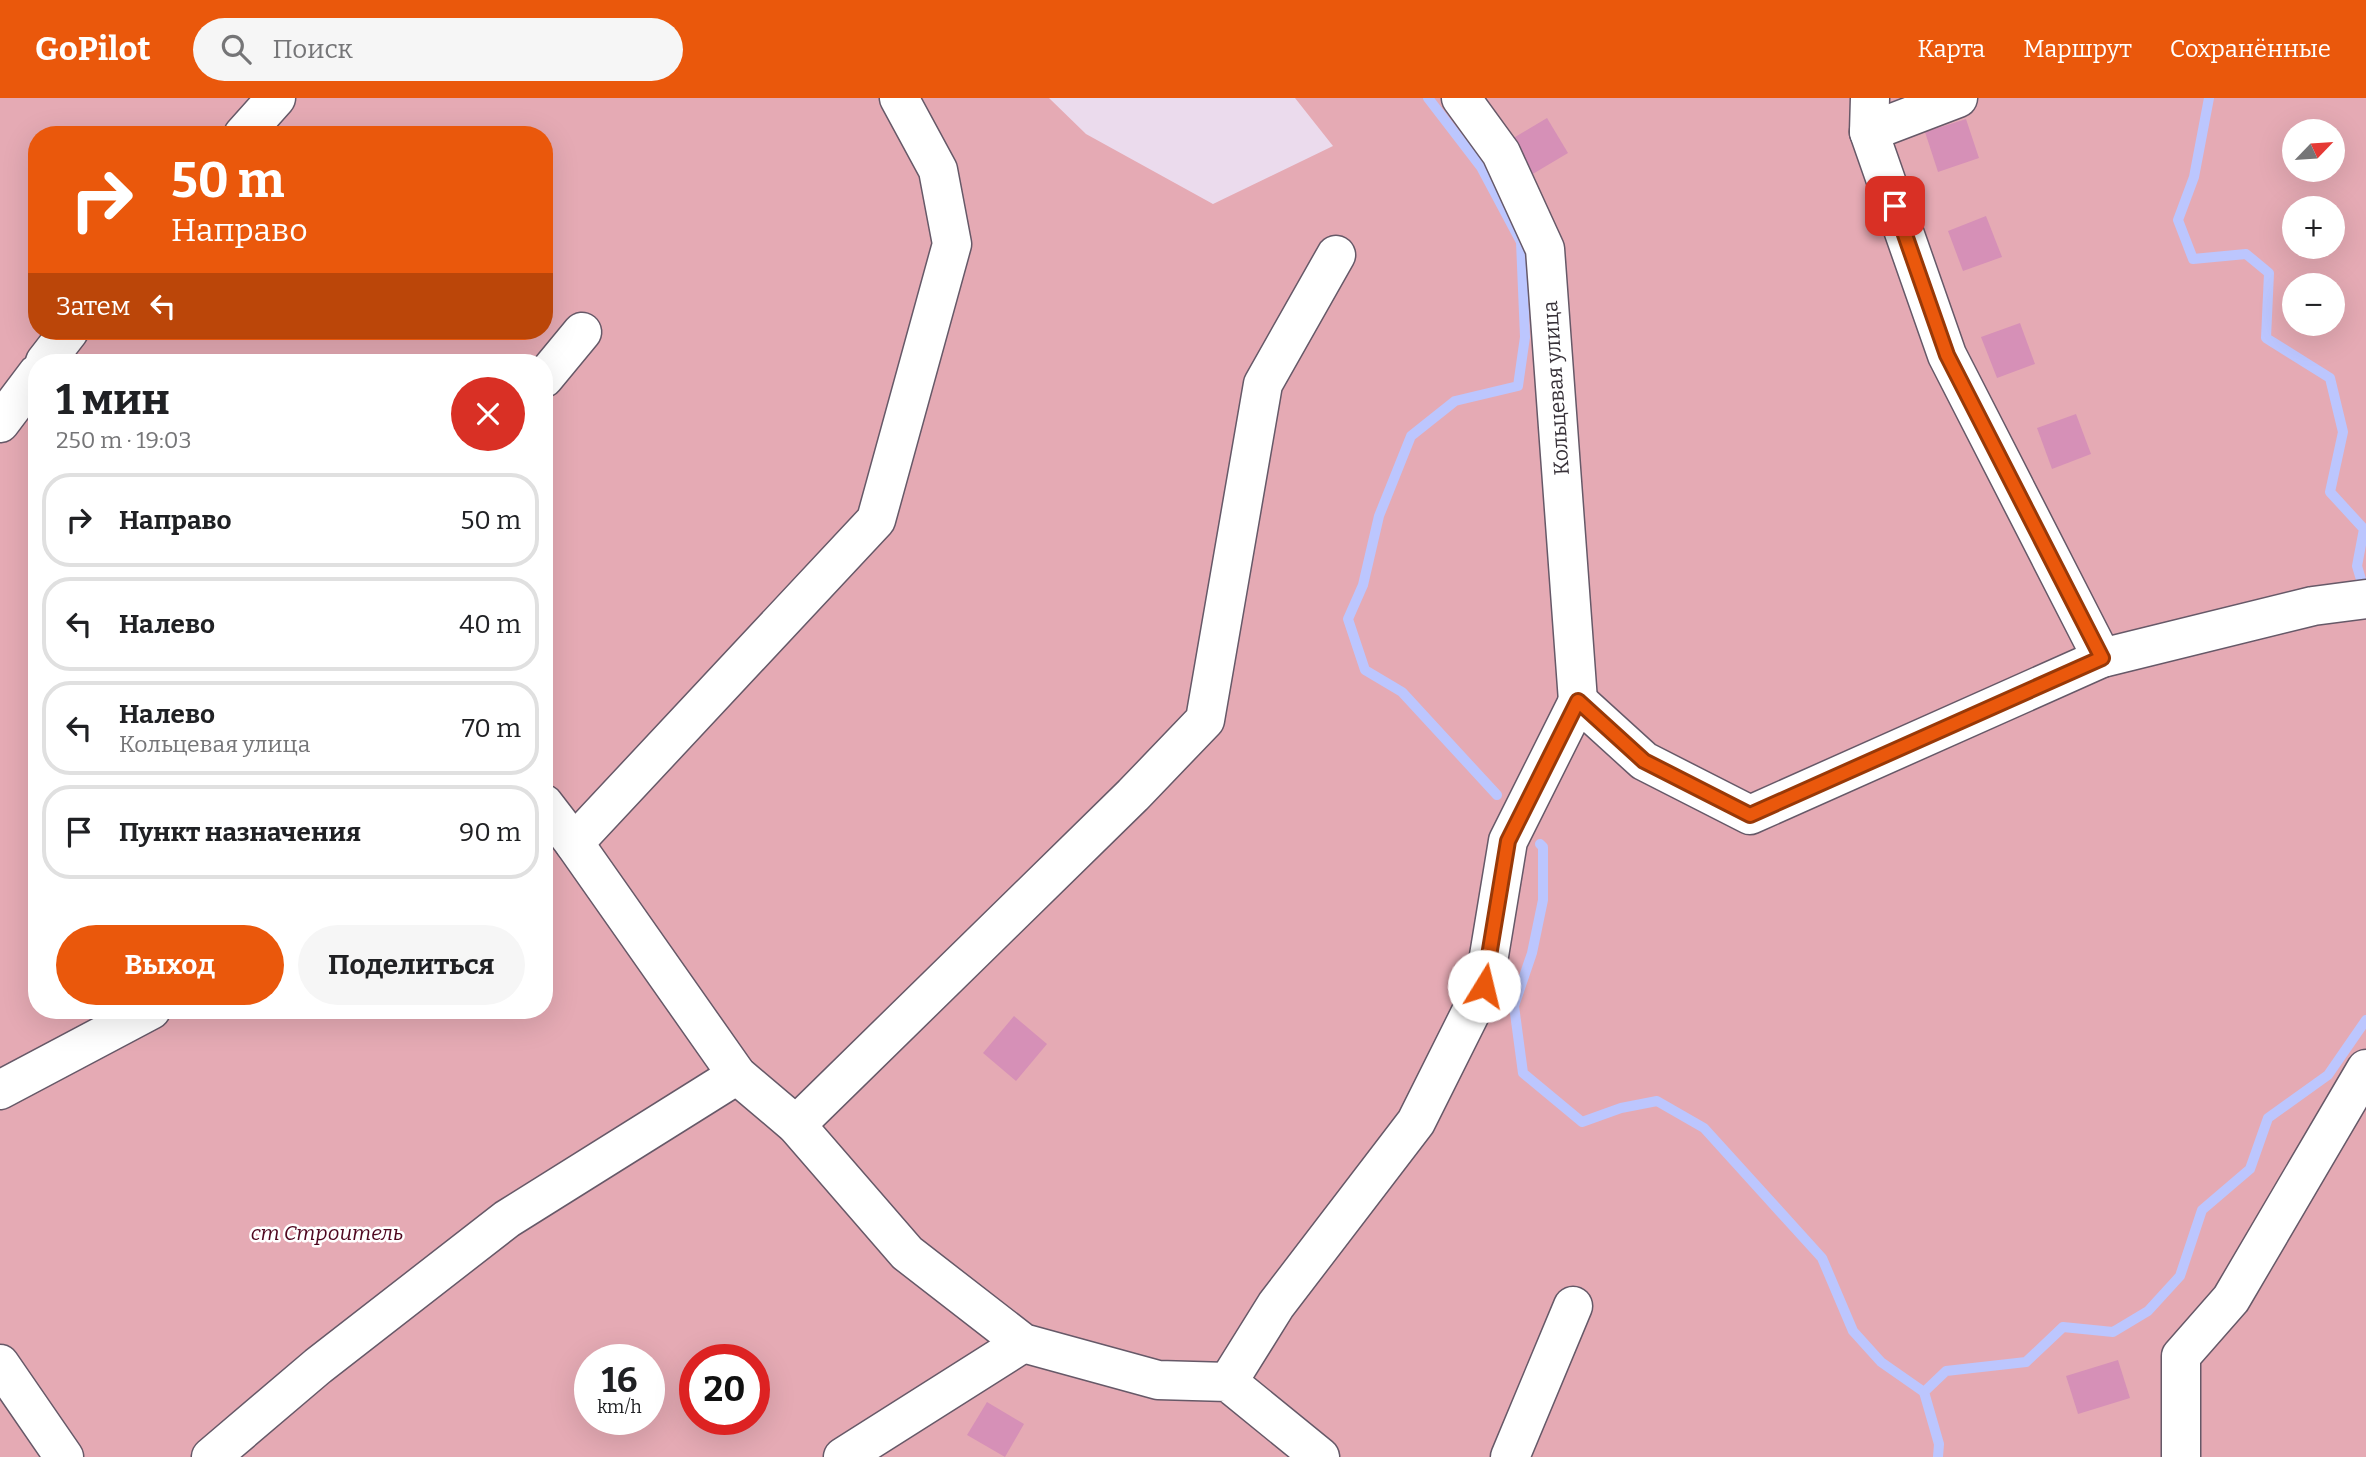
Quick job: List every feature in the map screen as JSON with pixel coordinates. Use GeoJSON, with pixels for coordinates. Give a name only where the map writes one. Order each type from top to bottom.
{"type":"FeatureCollection","features":[{"type":"Feature","properties":{"kind":"street"},"geometry":{"type":"LineString","coordinates":[[251,126],[276,98]]}},
{"type":"Feature","properties":{"kind":"street"},"geometry":{"type":"LineString","coordinates":[[574,843],[876,520],[952,244],[937,170],[899,98]]}},
{"type":"Feature","properties":{"kind":"street","name":"Кольцевая улица"},"geometry":{"type":"LineString","coordinates":[[1461,98],[1501,153],[1545,248],[1578,701]]}},
{"type":"Feature","properties":{"kind":"street"},"geometry":{"type":"LineString","coordinates":[[1958,98],[1870,115],[1947,355],[2102,658]]}},
{"type":"Feature","properties":{"kind":"street"},"geometry":{"type":"LineString","coordinates":[[796,1125],[1133,795],[1205,720],[1263,384],[1336,255]]}},
{"type":"Feature","properties":{"kind":"street"},"geometry":{"type":"LineString","coordinates":[[553,367],[582,332]]}},
{"type":"Feature","properties":{"kind":"street"},"geometry":{"type":"LineString","coordinates":[[51,354],[62,340]]}},
{"type":"Feature","properties":{"kind":"street"},"geometry":{"type":"LineString","coordinates":[[0,423],[28,386]]}},
{"type":"Feature","properties":{"kind":"street"},"geometry":{"type":"LineString","coordinates":[[1228,1382],[1276,1305],[1416,1122],[1484,986],[1508,841],[1578,701],[1644,761],[1750,815],[2102,658],[2313,606],[2354,600]]}},
{"type":"Feature","properties":{"kind":"street"},"geometry":{"type":"LineString","coordinates":[[553,816],[737,1075],[796,1125],[907,1252],[1023,1343],[1158,1380],[1228,1382],[1320,1457]]}},
{"type":"Feature","properties":{"kind":"street"},"geometry":{"type":"LineString","coordinates":[[0,1090],[134,1019]]}},
{"type":"Feature","properties":{"kind":"street"},"geometry":{"type":"LineString","coordinates":[[2181,1457],[2181,1356],[2231,1300],[2366,1069]]}},
{"type":"Feature","properties":{"kind":"street"},"geometry":{"type":"LineString","coordinates":[[211,1457],[318,1366],[507,1219],[737,1075]]}},
{"type":"Feature","properties":{"kind":"street"},"geometry":{"type":"LineString","coordinates":[[1510,1457],[1573,1306]]}},
{"type":"Feature","properties":{"kind":"street"},"geometry":{"type":"LineString","coordinates":[[843,1457],[1023,1343]]}},
{"type":"Feature","properties":{"kind":"street"},"geometry":{"type":"LineString","coordinates":[[0,1364],[64,1457]]}},
{"type":"Feature","properties":{"kind":"green space","name":"ст Строитель"},"geometry":{"type":"Polygon","coordinates":[[[0,98],[1049,98],[1086,134],[1213,204],[1333,146],[1295,98],[2366,98],[2366,1457],[0,1457],[0,98]]]}},
{"type":"Feature","properties":{"kind":"building"},"geometry":{"type":"Polygon","coordinates":[[[1547,118],[1568,153],[1531,175],[1510,140],[1547,118]]]}},
{"type":"Feature","properties":{"kind":"building"},"geometry":{"type":"Polygon","coordinates":[[[1966,119],[1979,158],[1938,172],[1925,132],[1966,119]]]}},
{"type":"Feature","properties":{"kind":"building"},"geometry":{"type":"Polygon","coordinates":[[[1986,216],[2002,257],[1963,271],[1948,231],[1986,216]]]}},
{"type":"Feature","properties":{"kind":"building"},"geometry":{"type":"Polygon","coordinates":[[[2020,323],[2035,364],[1997,378],[1981,337],[2020,323]]]}},
{"type":"Feature","properties":{"kind":"building"},"geometry":{"type":"Polygon","coordinates":[[[2076,414],[2091,454],[2052,469],[2037,428],[2076,414]]]}},
{"type":"Feature","properties":{"kind":"building"},"geometry":{"type":"Polygon","coordinates":[[[1014,1016],[1047,1044],[1016,1081],[983,1053],[1014,1016]]]}},
{"type":"Feature","properties":{"kind":"building"},"geometry":{"type":"Polygon","coordinates":[[[2118,1360],[2130,1398],[2078,1414],[2066,1376],[2118,1360]]]}},
{"type":"Feature","properties":{"kind":"building"},"geometry":{"type":"Polygon","coordinates":[[[987,1402],[1024,1424],[1005,1457],[967,1435],[987,1402]]]}},
{"type":"Feature","properties":{"kind":"waterway"},"geometry":{"type":"LineString","coordinates":[[1428,98],[1481,167],[1521,242],[1525,337],[1518,386],[1455,401],[1411,436],[1379,516],[1363,585],[1348,619],[1365,670],[1402,692],[1497,795]]}},
{"type":"Feature","properties":{"kind":"waterway"},"geometry":{"type":"LineString","coordinates":[[2209,98],[2194,177],[2178,220],[2193,259],[2246,254],[2269,273],[2266,338],[2330,378],[2343,432],[2330,492],[2364,529],[2357,566],[2365,593]]}},
{"type":"Feature","properties":{"kind":"waterway"},"geometry":{"type":"LineString","coordinates":[[1540,844],[1543,847],[1543,900],[1532,953],[1514,1006],[1523,1073],[1582,1122],[1621,1108],[1657,1101],[1704,1128],[1822,1258],[1853,1331],[1881,1362],[1924,1392]]}},
{"type":"Feature","properties":{"kind":"waterway"},"geometry":{"type":"LineString","coordinates":[[1938,1457],[1939,1444],[1924,1392],[1946,1371],[2026,1362],[2063,1327],[2113,1332],[2148,1311],[2180,1276],[2202,1210],[2250,1169],[2268,1118],[2328,1075],[2366,1020]]}},
{"type":"Feature","properties":{"kind":"route"},"geometry":{"type":"LineString","coordinates":[[1484,986],[1508,841],[1578,701],[1644,761],[1750,815],[2102,658],[1947,355],[1895,206]]}}]}
